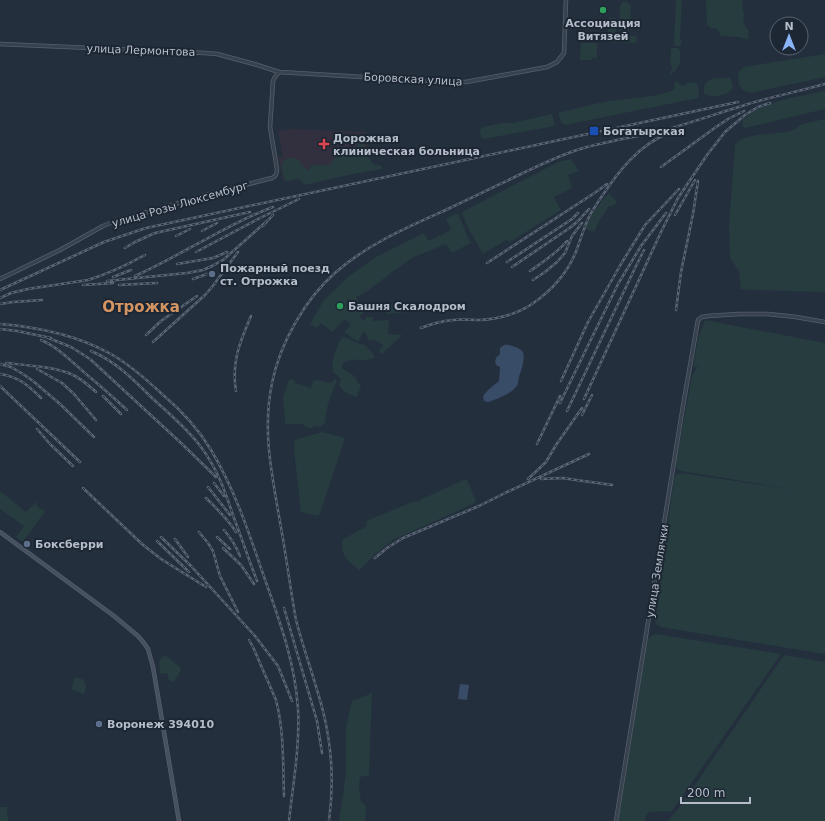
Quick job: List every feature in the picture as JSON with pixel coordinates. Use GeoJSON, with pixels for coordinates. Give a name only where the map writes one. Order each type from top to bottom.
{"type":"FeatureCollection","features":[{"type":"Feature","properties":{"kind":"main road"},"geometry":{"type":"LineString","coordinates":[[0,532],[114,616],[144,643],[150,654],[153,667],[179,821]]}},
{"type":"Feature","properties":{"kind":"street","name":"Боровская улица"},"geometry":{"type":"LineString","coordinates":[[279,72],[466,82],[552,65],[559,61],[564,53],[566,0]]}},
{"type":"Feature","properties":{"kind":"street","name":"улица Лермонтова"},"geometry":{"type":"LineString","coordinates":[[0,44],[205,52],[217,54],[279,72]]}},
{"type":"Feature","properties":{"kind":"street","name":"улица Розы Люксембург"},"geometry":{"type":"LineString","coordinates":[[0,279],[113,222],[270,178],[276,175],[277,170],[270,127],[273,82],[279,72]]}},
{"type":"Feature","properties":{"kind":"street","name":"улица Землячки"},"geometry":{"type":"LineString","coordinates":[[616,821],[682,414],[699,319],[708,316],[730,314],[755,314],[779,315],[825,322]]}},
{"type":"Feature","properties":{"kind":"shaded area","name":"Дорожная клиническая больница"},"geometry":{"type":"Polygon","coordinates":[[[291,129],[366,132],[369,161],[284,181],[278,157],[283,156],[278,131],[291,129]]]}},
{"type":"Feature","properties":{"kind":"green space"},"geometry":{"type":"Polygon","coordinates":[[[676,0],[682,0],[681,45],[679,46],[674,45],[676,0]]]}},
{"type":"Feature","properties":{"kind":"green space"},"geometry":{"type":"Polygon","coordinates":[[[706,0],[743,0],[743,19],[748,30],[749,38],[745,39],[740,37],[721,36],[717,29],[710,28],[707,24],[706,0]]]}},
{"type":"Feature","properties":{"kind":"green space"},"geometry":{"type":"Polygon","coordinates":[[[623,2],[630,4],[631,7],[630,28],[628,31],[624,32],[620,30],[619,26],[620,7],[623,2]]]}},
{"type":"Feature","properties":{"kind":"green space"},"geometry":{"type":"Polygon","coordinates":[[[608,18],[616,18],[616,33],[608,33],[608,18]]]}},
{"type":"Feature","properties":{"kind":"green space"},"geometry":{"type":"Polygon","coordinates":[[[601,35],[637,36],[636,43],[601,42],[601,35]]]}},
{"type":"Feature","properties":{"kind":"green space"},"geometry":{"type":"Polygon","coordinates":[[[581,43],[597,43],[597,58],[592,58],[592,60],[580,60],[581,43]]]}},
{"type":"Feature","properties":{"kind":"green space"},"geometry":{"type":"Polygon","coordinates":[[[671,48],[678,48],[680,50],[680,58],[678,67],[670,75],[669,74],[672,70],[670,62],[671,48]]]}},
{"type":"Feature","properties":{"kind":"green space"},"geometry":{"type":"Polygon","coordinates":[[[825,54],[825,77],[751,93],[743,90],[739,85],[739,72],[744,67],[825,54]]]}},
{"type":"Feature","properties":{"kind":"green space"},"geometry":{"type":"Polygon","coordinates":[[[715,78],[730,78],[733,88],[723,95],[707,95],[704,93],[704,86],[706,82],[715,78]]]}},
{"type":"Feature","properties":{"kind":"green space"},"geometry":{"type":"Polygon","coordinates":[[[675,81],[683,86],[694,82],[696,83],[699,90],[698,98],[565,125],[561,122],[558,113],[603,102],[666,93],[674,90],[675,81]]]}},
{"type":"Feature","properties":{"kind":"green space"},"geometry":{"type":"Polygon","coordinates":[[[825,91],[825,109],[745,128],[743,127],[742,121],[749,114],[769,104],[825,91]]]}},
{"type":"Feature","properties":{"kind":"green space"},"geometry":{"type":"Polygon","coordinates":[[[552,114],[555,126],[483,139],[481,137],[480,132],[483,127],[502,123],[513,123],[552,114]]]}},
{"type":"Feature","properties":{"kind":"green space"},"geometry":{"type":"Polygon","coordinates":[[[825,119],[825,292],[741,289],[739,271],[730,258],[729,227],[735,144],[747,137],[786,132],[794,130],[799,125],[825,119]]]}},
{"type":"Feature","properties":{"kind":"green space"},"geometry":{"type":"Polygon","coordinates":[[[359,144],[365,145],[366,153],[373,164],[381,166],[383,168],[382,169],[304,185],[299,179],[285,180],[282,163],[286,159],[295,158],[308,170],[313,165],[330,165],[337,155],[351,150],[359,144]]]}},
{"type":"Feature","properties":{"kind":"green space"},"geometry":{"type":"Polygon","coordinates":[[[571,159],[579,171],[568,175],[572,188],[554,197],[561,210],[510,242],[506,240],[483,254],[466,224],[462,213],[558,162],[571,159]]]}},
{"type":"Feature","properties":{"kind":"green space"},"geometry":{"type":"Polygon","coordinates":[[[609,193],[617,202],[612,207],[609,206],[594,232],[585,229],[595,210],[609,193]]]}},
{"type":"Feature","properties":{"kind":"green space"},"geometry":{"type":"Polygon","coordinates":[[[454,214],[458,214],[471,243],[452,253],[446,244],[412,258],[366,292],[356,297],[365,311],[359,317],[365,321],[366,317],[373,317],[373,321],[389,320],[388,334],[402,335],[382,354],[379,351],[383,345],[375,340],[369,341],[365,332],[358,342],[344,332],[351,325],[345,319],[332,332],[321,323],[317,328],[310,324],[324,300],[349,276],[376,257],[424,233],[428,241],[451,230],[446,219],[454,214]]]}},
{"type":"Feature","properties":{"kind":"green space"},"geometry":{"type":"Polygon","coordinates":[[[408,302],[408,312],[386,314],[385,304],[408,302]]]}},
{"type":"Feature","properties":{"kind":"green space"},"geometry":{"type":"Polygon","coordinates":[[[705,320],[825,343],[825,654],[661,627],[656,624],[655,620],[674,478],[677,474],[681,473],[797,490],[678,470],[676,466],[677,457],[692,376],[700,363],[697,367],[693,367],[698,339],[705,320]]]}},
{"type":"Feature","properties":{"kind":"green space"},"geometry":{"type":"Polygon","coordinates":[[[342,337],[365,345],[374,355],[374,358],[371,359],[351,360],[342,364],[342,369],[354,376],[357,382],[361,385],[357,397],[343,390],[339,385],[341,379],[333,372],[334,354],[342,337]]]}},
{"type":"Feature","properties":{"kind":"green space"},"geometry":{"type":"Polygon","coordinates":[[[294,379],[295,383],[311,388],[313,381],[316,380],[331,383],[336,379],[337,381],[327,408],[325,423],[320,427],[314,426],[312,429],[303,424],[286,424],[283,396],[289,380],[294,379]]]}},
{"type":"Feature","properties":{"kind":"green space"},"geometry":{"type":"Polygon","coordinates":[[[322,432],[345,438],[319,516],[301,512],[294,449],[295,440],[322,432]]]}},
{"type":"Feature","properties":{"kind":"green space"},"geometry":{"type":"Polygon","coordinates":[[[466,479],[476,501],[475,503],[393,540],[376,554],[374,553],[375,548],[373,557],[359,570],[346,558],[343,551],[342,540],[367,526],[366,521],[415,501],[420,502],[422,499],[466,479]]]}},
{"type":"Feature","properties":{"kind":"green space"},"geometry":{"type":"Polygon","coordinates":[[[0,491],[26,512],[36,502],[37,506],[45,511],[23,542],[16,537],[24,526],[0,509],[0,491]]]}},
{"type":"Feature","properties":{"kind":"green space"},"geometry":{"type":"Polygon","coordinates":[[[655,634],[781,654],[672,811],[650,812],[646,816],[645,821],[618,821],[648,638],[655,634]]]}},
{"type":"Feature","properties":{"kind":"green space"},"geometry":{"type":"Polygon","coordinates":[[[165,655],[180,667],[181,670],[174,682],[169,680],[167,673],[160,674],[159,661],[165,655]]]}},
{"type":"Feature","properties":{"kind":"green space"},"geometry":{"type":"Polygon","coordinates":[[[784,655],[825,662],[825,821],[668,821],[682,804],[784,655]]]}},
{"type":"Feature","properties":{"kind":"green space"},"geometry":{"type":"Polygon","coordinates":[[[75,677],[84,680],[86,687],[84,694],[71,689],[75,677]]]}},
{"type":"Feature","properties":{"kind":"green space"},"geometry":{"type":"Polygon","coordinates":[[[372,692],[369,775],[360,777],[359,786],[361,802],[366,805],[365,821],[339,821],[346,774],[346,728],[352,701],[372,692]]]}},
{"type":"Feature","properties":{"kind":"green space"},"geometry":{"type":"Polygon","coordinates":[[[0,807],[7,807],[8,821],[0,821],[0,807]]]}},
{"type":"Feature","properties":{"kind":"water"},"geometry":{"type":"Polygon","coordinates":[[[504,345],[515,347],[523,352],[522,369],[518,383],[514,389],[505,395],[488,402],[484,401],[483,396],[499,381],[500,367],[496,365],[495,360],[500,354],[500,348],[504,345]]]}},
{"type":"Feature","properties":{"kind":"water"},"geometry":{"type":"Polygon","coordinates":[[[460,684],[469,685],[467,700],[458,699],[460,684]]]}},
{"type":"Feature","properties":{"kind":"railway"},"geometry":{"type":"LineString","coordinates":[[329,821],[332,779],[326,725],[320,699],[296,620],[271,470],[268,436],[269,401],[276,368],[288,337],[304,308],[336,272],[362,252],[390,236],[556,158],[587,147],[670,128],[752,103],[825,84]]}},
{"type":"Feature","properties":{"kind":"railway"},"geometry":{"type":"LineString","coordinates":[[0,290],[104,242],[146,228],[738,102]]}},
{"type":"Feature","properties":{"kind":"railway"},"geometry":{"type":"LineString","coordinates":[[584,399],[678,198],[707,155],[725,132],[745,115],[758,107],[770,103]]}},
{"type":"Feature","properties":{"kind":"railway"},"geometry":{"type":"LineString","coordinates":[[661,167],[716,127],[744,111]]}},
{"type":"Feature","properties":{"kind":"railway"},"geometry":{"type":"LineString","coordinates":[[421,328],[449,320],[480,320],[501,317],[520,311],[539,299],[552,288],[567,269],[575,254],[590,215],[614,179],[638,152],[658,138],[669,133]]}},
{"type":"Feature","properties":{"kind":"railway"},"geometry":{"type":"LineString","coordinates":[[675,215],[695,180]]}},
{"type":"Feature","properties":{"kind":"railway"},"geometry":{"type":"LineString","coordinates":[[676,310],[681,272],[698,181]]}},
{"type":"Feature","properties":{"kind":"railway"},"geometry":{"type":"LineString","coordinates":[[487,263],[607,184]]}},
{"type":"Feature","properties":{"kind":"railway"},"geometry":{"type":"LineString","coordinates":[[561,381],[588,322],[621,264],[645,225],[679,189]]}},
{"type":"Feature","properties":{"kind":"railway"},"geometry":{"type":"LineString","coordinates":[[196,252],[299,199]]}},
{"type":"Feature","properties":{"kind":"railway"},"geometry":{"type":"LineString","coordinates":[[135,276],[238,222],[273,207]]}},
{"type":"Feature","properties":{"kind":"railway"},"geometry":{"type":"LineString","coordinates":[[512,267],[571,227],[589,209]]}},
{"type":"Feature","properties":{"kind":"railway"},"geometry":{"type":"LineString","coordinates":[[125,248],[155,233],[250,212]]}},
{"type":"Feature","properties":{"kind":"railway"},"geometry":{"type":"LineString","coordinates":[[507,262],[572,219],[578,213]]}},
{"type":"Feature","properties":{"kind":"railway"},"geometry":{"type":"LineString","coordinates":[[560,403],[618,284],[641,246],[666,213]]}},
{"type":"Feature","properties":{"kind":"railway"},"geometry":{"type":"LineString","coordinates":[[263,226],[273,215]]}},
{"type":"Feature","properties":{"kind":"railway"},"geometry":{"type":"LineString","coordinates":[[107,281],[203,270],[223,260],[267,221]]}},
{"type":"Feature","properties":{"kind":"railway"},"geometry":{"type":"LineString","coordinates":[[202,231],[217,223]]}},
{"type":"Feature","properties":{"kind":"railway"},"geometry":{"type":"LineString","coordinates":[[533,280],[557,262],[565,253],[572,236],[582,223]]}},
{"type":"Feature","properties":{"kind":"railway"},"geometry":{"type":"LineString","coordinates":[[176,236],[190,229]]}},
{"type":"Feature","properties":{"kind":"railway"},"geometry":{"type":"LineString","coordinates":[[530,271],[554,254],[567,241]]}},
{"type":"Feature","properties":{"kind":"railway"},"geometry":{"type":"LineString","coordinates":[[567,411],[644,250]]}},
{"type":"Feature","properties":{"kind":"railway"},"geometry":{"type":"LineString","coordinates":[[177,264],[213,258],[227,252]]}},
{"type":"Feature","properties":{"kind":"railway"},"geometry":{"type":"LineString","coordinates":[[153,342],[205,295],[238,252]]}},
{"type":"Feature","properties":{"kind":"railway"},"geometry":{"type":"LineString","coordinates":[[0,298],[11,293],[28,289],[88,280],[117,269],[145,255]]}},
{"type":"Feature","properties":{"kind":"railway"},"geometry":{"type":"LineString","coordinates":[[113,277],[131,270]]}},
{"type":"Feature","properties":{"kind":"railway"},"geometry":{"type":"LineString","coordinates":[[193,279],[210,273]]}},
{"type":"Feature","properties":{"kind":"railway"},"geometry":{"type":"LineString","coordinates":[[83,285],[113,283]]}},
{"type":"Feature","properties":{"kind":"railway"},"geometry":{"type":"LineString","coordinates":[[119,285],[157,283]]}},
{"type":"Feature","properties":{"kind":"railway"},"geometry":{"type":"LineString","coordinates":[[146,335],[161,321],[197,296]]}},
{"type":"Feature","properties":{"kind":"railway"},"geometry":{"type":"LineString","coordinates":[[0,304],[42,300]]}},
{"type":"Feature","properties":{"kind":"railway"},"geometry":{"type":"LineString","coordinates":[[236,391],[236,361],[240,344],[251,316]]}},
{"type":"Feature","properties":{"kind":"railway"},"geometry":{"type":"LineString","coordinates":[[0,324],[28,327],[56,333],[83,341],[116,357],[137,372],[176,406],[195,427],[211,450],[227,479],[246,525],[280,622],[290,656],[298,709],[298,737],[289,821]]}},
{"type":"Feature","properties":{"kind":"railway"},"geometry":{"type":"LineString","coordinates":[[0,329],[51,338]]}},
{"type":"Feature","properties":{"kind":"railway"},"geometry":{"type":"LineString","coordinates":[[46,337],[71,347],[90,359],[216,477]]}},
{"type":"Feature","properties":{"kind":"railway"},"geometry":{"type":"LineString","coordinates":[[41,340],[61,352],[127,410]]}},
{"type":"Feature","properties":{"kind":"railway"},"geometry":{"type":"LineString","coordinates":[[91,351],[116,365],[184,427],[196,440],[212,464],[220,481],[257,581]]}},
{"type":"Feature","properties":{"kind":"railway"},"geometry":{"type":"LineString","coordinates":[[6,363],[41,367],[66,372],[79,378],[96,392]]}},
{"type":"Feature","properties":{"kind":"railway"},"geometry":{"type":"LineString","coordinates":[[0,364],[11,367],[33,381],[60,404],[94,437]]}},
{"type":"Feature","properties":{"kind":"railway"},"geometry":{"type":"LineString","coordinates":[[37,369],[62,383],[74,394],[96,420]]}},
{"type":"Feature","properties":{"kind":"railway"},"geometry":{"type":"LineString","coordinates":[[0,374],[18,379],[32,389],[41,398]]}},
{"type":"Feature","properties":{"kind":"railway"},"geometry":{"type":"LineString","coordinates":[[0,386],[80,462]]}},
{"type":"Feature","properties":{"kind":"railway"},"geometry":{"type":"LineString","coordinates":[[582,415],[592,395]]}},
{"type":"Feature","properties":{"kind":"railway"},"geometry":{"type":"LineString","coordinates":[[103,396],[121,414]]}},
{"type":"Feature","properties":{"kind":"railway"},"geometry":{"type":"LineString","coordinates":[[537,444],[560,396]]}},
{"type":"Feature","properties":{"kind":"railway"},"geometry":{"type":"LineString","coordinates":[[528,479],[546,462],[582,408]]}},
{"type":"Feature","properties":{"kind":"railway"},"geometry":{"type":"LineString","coordinates":[[37,429],[73,466]]}},
{"type":"Feature","properties":{"kind":"railway"},"geometry":{"type":"LineString","coordinates":[[375,558],[403,538],[479,506],[589,454]]}},
{"type":"Feature","properties":{"kind":"railway"},"geometry":{"type":"LineString","coordinates":[[541,479],[562,478],[612,485]]}},
{"type":"Feature","properties":{"kind":"railway"},"geometry":{"type":"LineString","coordinates":[[214,483],[224,496]]}},
{"type":"Feature","properties":{"kind":"railway"},"geometry":{"type":"LineString","coordinates":[[208,487],[230,515]]}},
{"type":"Feature","properties":{"kind":"railway"},"geometry":{"type":"LineString","coordinates":[[83,488],[142,544],[161,559],[206,587]]}},
{"type":"Feature","properties":{"kind":"railway"},"geometry":{"type":"LineString","coordinates":[[206,498],[226,518],[236,532]]}},
{"type":"Feature","properties":{"kind":"railway"},"geometry":{"type":"LineString","coordinates":[[224,530],[233,542],[240,556]]}},
{"type":"Feature","properties":{"kind":"railway"},"geometry":{"type":"LineString","coordinates":[[199,532],[213,551],[220,576],[238,612]]}},
{"type":"Feature","properties":{"kind":"railway"},"geometry":{"type":"LineString","coordinates":[[161,537],[191,566],[255,636],[278,666],[292,701]]}},
{"type":"Feature","properties":{"kind":"railway"},"geometry":{"type":"LineString","coordinates":[[217,537],[230,549]]}},
{"type":"Feature","properties":{"kind":"railway"},"geometry":{"type":"LineString","coordinates":[[175,539],[188,557]]}},
{"type":"Feature","properties":{"kind":"railway"},"geometry":{"type":"LineString","coordinates":[[157,541],[189,572]]}},
{"type":"Feature","properties":{"kind":"railway"},"geometry":{"type":"LineString","coordinates":[[223,548],[241,565],[254,584]]}},
{"type":"Feature","properties":{"kind":"railway"},"geometry":{"type":"LineString","coordinates":[[284,608],[317,721],[322,753]]}},
{"type":"Feature","properties":{"kind":"railway"},"geometry":{"type":"LineString","coordinates":[[249,640],[276,700],[279,711],[283,748],[284,796]]}},
{"type":"Feature","properties":{"kind":"place","name":"Ассоциация Витязей"},"geometry":{"type":"Point","coordinates":[603,10]}},
{"type":"Feature","properties":{"kind":"place","name":"Богатырская"},"geometry":{"type":"Point","coordinates":[594,131]}},
{"type":"Feature","properties":{"kind":"place","name":"Дорожная клиническая больница"},"geometry":{"type":"Point","coordinates":[324,144]}},
{"type":"Feature","properties":{"kind":"place","name":"Пожарный поезд ст. Отрожка"},"geometry":{"type":"Point","coordinates":[212,274]}},
{"type":"Feature","properties":{"kind":"place","name":"Башня Скалодром"},"geometry":{"type":"Point","coordinates":[340,306]}},
{"type":"Feature","properties":{"kind":"place","name":"Боксберри"},"geometry":{"type":"Point","coordinates":[27,544]}},
{"type":"Feature","properties":{"kind":"place","name":"Воронеж 394010"},"geometry":{"type":"Point","coordinates":[99,724]}},
{"type":"Feature","properties":{"kind":"district","name":"Отрожка"},"geometry":{"type":"Point","coordinates":[141,307]}}]}
